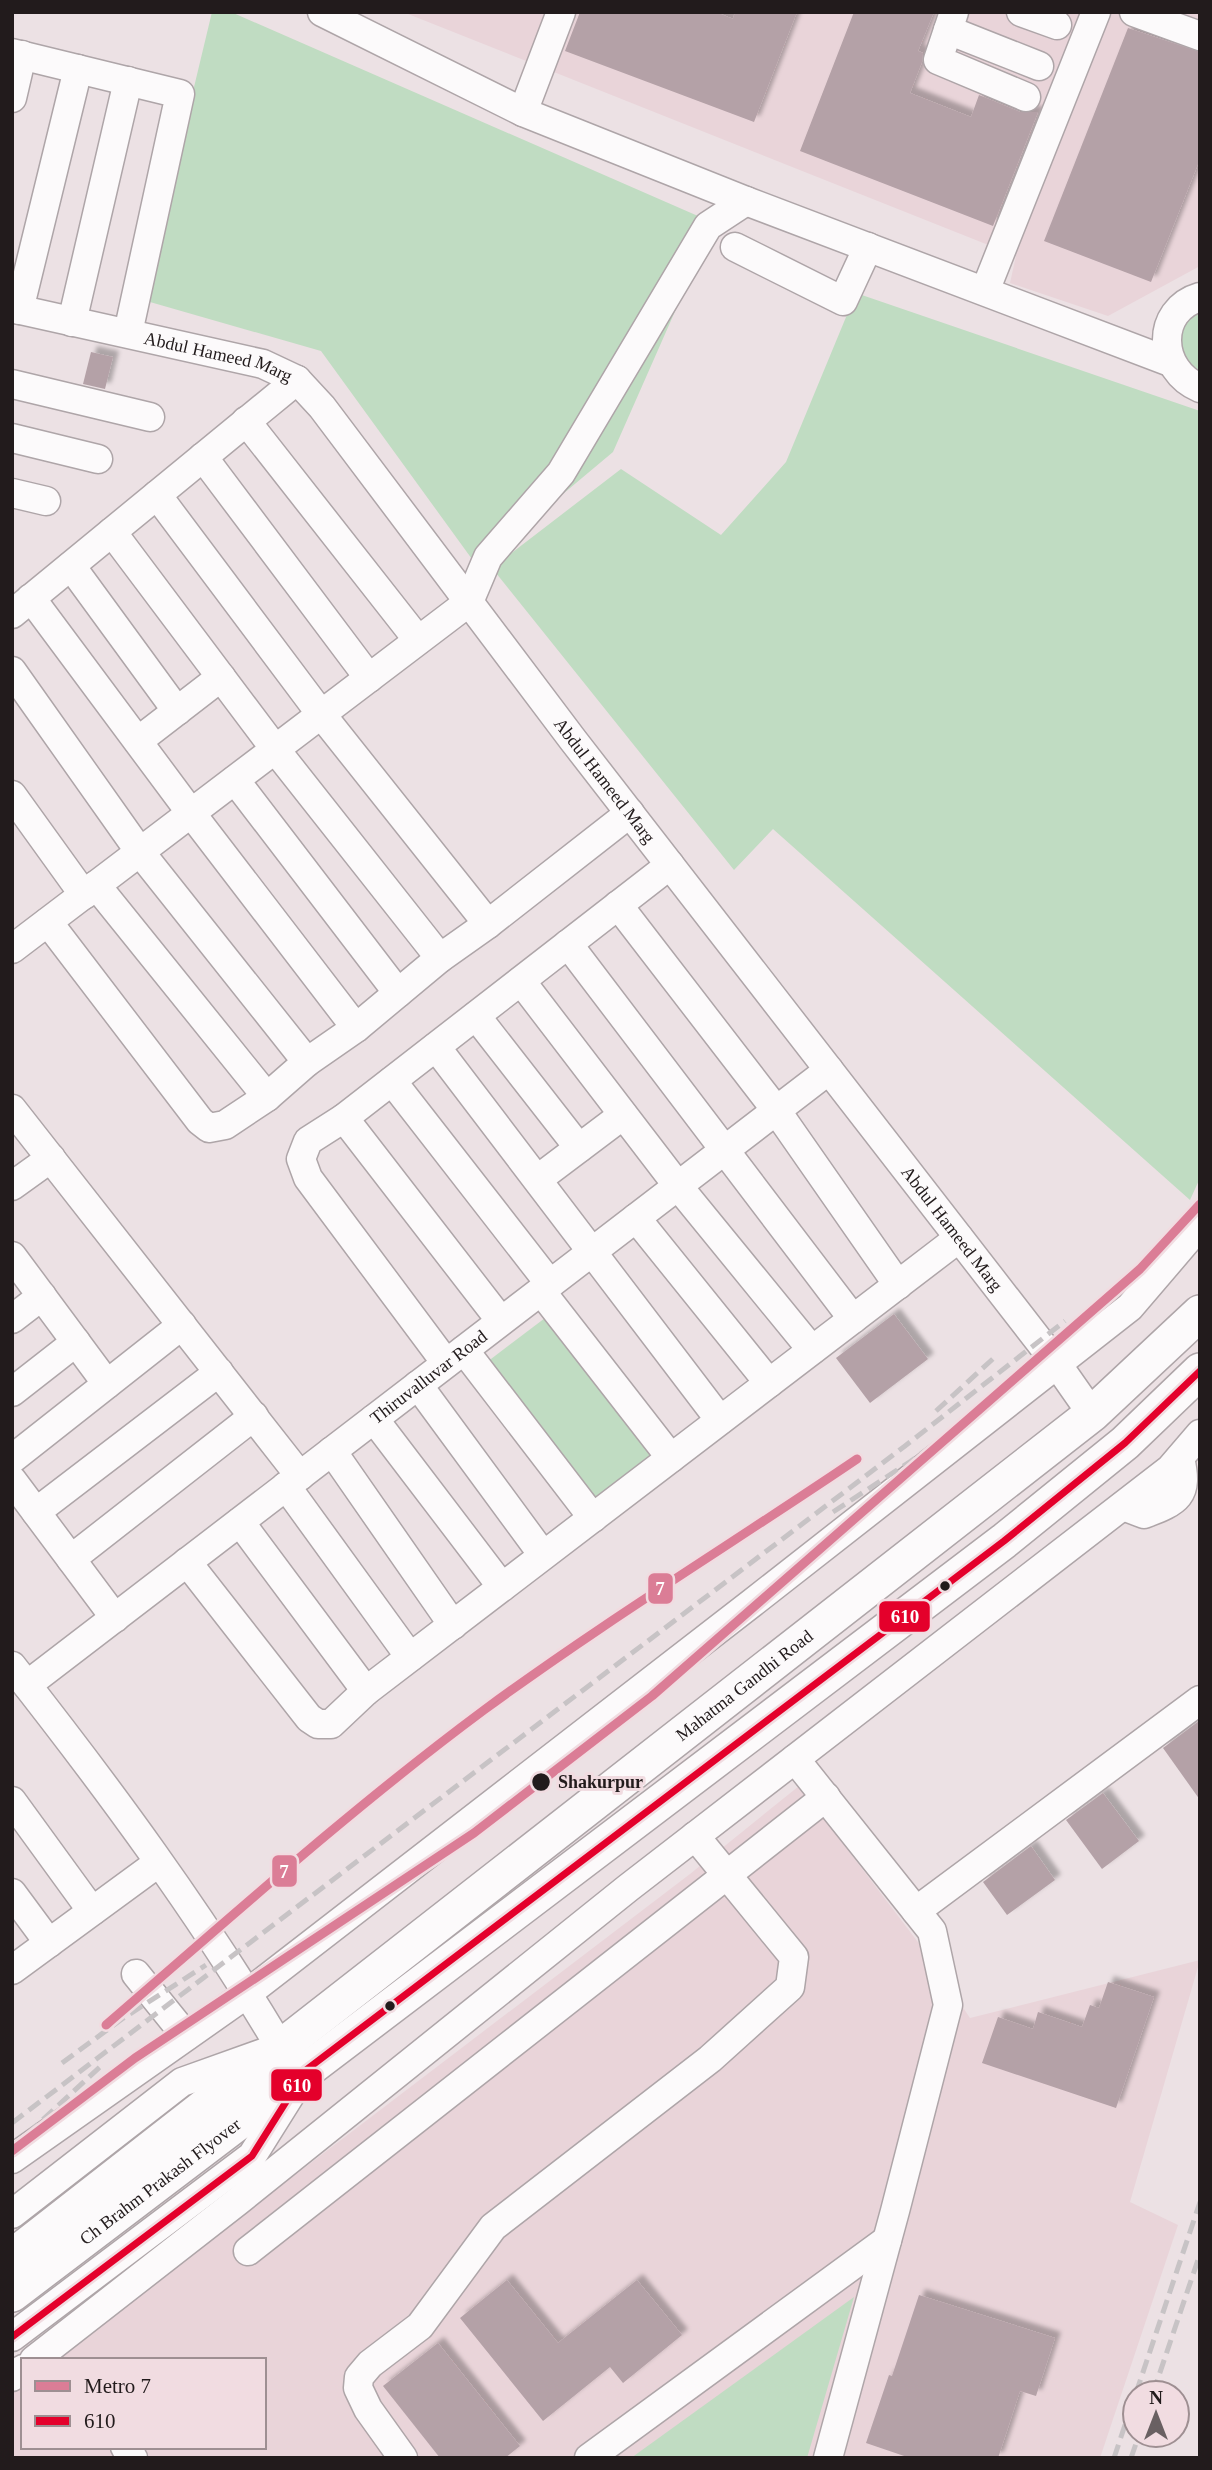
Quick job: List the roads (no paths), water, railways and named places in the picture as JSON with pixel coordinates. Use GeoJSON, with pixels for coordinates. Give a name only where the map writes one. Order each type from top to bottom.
{"type":"FeatureCollection","features":[{"type":"Feature","properties":{"kind":"main road","name":"Mahatma Gandhi Road"},"geometry":{"type":"LineString","coordinates":[[293,2059],[1092,1414],[1200,1313]]}},
{"type":"Feature","properties":{"kind":"main road"},"geometry":{"type":"LineString","coordinates":[[293,2059],[1004,1541],[1125,1443],[1200,1371]]}},
{"type":"Feature","properties":{"kind":"main road","name":"Ch Brahm Prakash Flyover"},"geometry":{"type":"LineString","coordinates":[[12,2294],[224,2112],[293,2059]]}},
{"type":"Feature","properties":{"kind":"main road","name":"Ch Brahm Prakash Flyover"},"geometry":{"type":"LineString","coordinates":[[12,2256],[224,2112]]}},
{"type":"Feature","properties":{"kind":"street"},"geometry":{"type":"LineString","coordinates":[[322,12],[523,112],[746,201],[1170,362]]}},
{"type":"Feature","properties":{"kind":"street"},"geometry":{"type":"LineString","coordinates":[[523,112],[561,12]]}},
{"type":"Feature","properties":{"kind":"street"},"geometry":{"type":"LineString","coordinates":[[1021,12],[1057,25]]}},
{"type":"Feature","properties":{"kind":"street"},"geometry":{"type":"LineString","coordinates":[[985,291],[1096,12]]}},
{"type":"Feature","properties":{"kind":"street"},"geometry":{"type":"LineString","coordinates":[[1134,12],[1200,36]]}},
{"type":"Feature","properties":{"kind":"street"},"geometry":{"type":"LineString","coordinates":[[1026,96],[938,60],[951,21],[1039,65]]}},
{"type":"Feature","properties":{"kind":"street"},"geometry":{"type":"LineString","coordinates":[[12,98],[17,54],[177,92],[180,96],[128,333]]}},
{"type":"Feature","properties":{"kind":"street"},"geometry":{"type":"LineString","coordinates":[[16,309],[78,69]]}},
{"type":"Feature","properties":{"kind":"street"},"geometry":{"type":"LineString","coordinates":[[72,322],[128,81]]}},
{"type":"Feature","properties":{"kind":"street"},"geometry":{"type":"LineString","coordinates":[[12,949],[469,601],[488,557],[561,473],[708,226],[746,201]]}},
{"type":"Feature","properties":{"kind":"street"},"geometry":{"type":"LineString","coordinates":[[735,247],[843,301],[868,247]]}},
{"type":"Feature","properties":{"kind":"street"},"geometry":{"type":"LineString","coordinates":[[1200,297],[1176,313],[1169,325],[1166,344],[1170,362],[1180,376],[1200,388]]}},
{"type":"Feature","properties":{"kind":"street","name":"Abdul Hameed Marg"},"geometry":{"type":"LineString","coordinates":[[16,309],[263,364],[297,380],[322,407],[630,813],[1057,1364],[1092,1414]]}},
{"type":"Feature","properties":{"kind":"street"},"geometry":{"type":"LineString","coordinates":[[297,380],[22,606],[138,741],[356,1028]]}},
{"type":"Feature","properties":{"kind":"street"},"geometry":{"type":"LineString","coordinates":[[12,384],[150,416]]}},
{"type":"Feature","properties":{"kind":"street"},"geometry":{"type":"LineString","coordinates":[[246,421],[418,640]]}},
{"type":"Feature","properties":{"kind":"street"},"geometry":{"type":"LineString","coordinates":[[12,438],[98,459]]}},
{"type":"Feature","properties":{"kind":"street"},"geometry":{"type":"LineString","coordinates":[[203,457],[369,678]]}},
{"type":"Feature","properties":{"kind":"street"},"geometry":{"type":"LineString","coordinates":[[12,493],[46,501]]}},
{"type":"Feature","properties":{"kind":"street"},"geometry":{"type":"LineString","coordinates":[[157,495],[321,714],[488,924]]}},
{"type":"Feature","properties":{"kind":"street"},"geometry":{"type":"LineString","coordinates":[[112,532],[275,749],[440,958]]}},
{"type":"Feature","properties":{"kind":"street"},"geometry":{"type":"LineString","coordinates":[[71,566],[177,712]]}},
{"type":"Feature","properties":{"kind":"street"},"geometry":{"type":"LineString","coordinates":[[12,671],[140,852],[307,1062]]}},
{"type":"Feature","properties":{"kind":"street"},"geometry":{"type":"LineString","coordinates":[[138,741],[221,677]]}},
{"type":"Feature","properties":{"kind":"street"},"geometry":{"type":"LineString","coordinates":[[235,780],[398,993]]}},
{"type":"Feature","properties":{"kind":"street"},"geometry":{"type":"LineString","coordinates":[[12,795],[267,1097]]}},
{"type":"Feature","properties":{"kind":"street"},"geometry":{"type":"LineString","coordinates":[[48,922],[200,1121],[209,1128],[225,1125],[267,1097],[307,1062],[356,1028],[440,958],[630,813]]}},
{"type":"Feature","properties":{"kind":"street"},"geometry":{"type":"LineString","coordinates":[[593,1518],[308,1178],[300,1159],[308,1141],[344,1118],[670,865]]}},
{"type":"Feature","properties":{"kind":"street"},"geometry":{"type":"LineString","coordinates":[[618,905],[776,1111],[898,1285]]}},
{"type":"Feature","properties":{"kind":"street"},"geometry":{"type":"LineString","coordinates":[[568,944],[853,1319]]}},
{"type":"Feature","properties":{"kind":"street"},"geometry":{"type":"LineString","coordinates":[[521,981],[678,1186],[812,1350]]}},
{"type":"Feature","properties":{"kind":"street"},"geometry":{"type":"LineString","coordinates":[[476,1016],[579,1148]]}},
{"type":"Feature","properties":{"kind":"street"},"geometry":{"type":"LineString","coordinates":[[436,1046],[720,1420]]}},
{"type":"Feature","properties":{"kind":"street","name":"Thiruvalluvar Road"},"geometry":{"type":"LineString","coordinates":[[20,1676],[115,1618],[829,1070]]}},
{"type":"Feature","properties":{"kind":"street"},"geometry":{"type":"LineString","coordinates":[[392,1081],[671,1458]]}},
{"type":"Feature","properties":{"kind":"street"},"geometry":{"type":"LineString","coordinates":[[12,1109],[254,1416],[293,1481],[410,1657]]}},
{"type":"Feature","properties":{"kind":"street"},"geometry":{"type":"LineString","coordinates":[[538,1179],[623,1115]]}},
{"type":"Feature","properties":{"kind":"street"},"geometry":{"type":"LineString","coordinates":[[344,1118],[501,1321]]}},
{"type":"Feature","properties":{"kind":"street"},"geometry":{"type":"LineString","coordinates":[[12,1186],[51,1158]]}},
{"type":"Feature","properties":{"kind":"street"},"geometry":{"type":"LineString","coordinates":[[636,1218],[769,1383]]}},
{"type":"Feature","properties":{"kind":"street"},"geometry":{"type":"LineString","coordinates":[[12,2159],[248,1993],[1130,1307],[1200,1225]]}},
{"type":"Feature","properties":{"kind":"street"},"geometry":{"type":"LineString","coordinates":[[187,1562],[309,1718],[317,1724],[331,1724],[366,1691],[959,1238]]}},
{"type":"Feature","properties":{"kind":"street"},"geometry":{"type":"LineString","coordinates":[[12,1256],[107,1384]]}},
{"type":"Feature","properties":{"kind":"street"},"geometry":{"type":"LineString","coordinates":[[12,1320],[42,1296]]}},
{"type":"Feature","properties":{"kind":"street"},"geometry":{"type":"LineString","coordinates":[[12,1459],[182,1325]]}},
{"type":"Feature","properties":{"kind":"street"},"geometry":{"type":"LineString","coordinates":[[12,1392],[76,1342]]}},
{"type":"Feature","properties":{"kind":"street"},"geometry":{"type":"LineString","coordinates":[[36,1512],[219,1372]]}},
{"type":"Feature","properties":{"kind":"street"},"geometry":{"type":"LineString","coordinates":[[418,1385],[543,1555]]}},
{"type":"Feature","properties":{"kind":"street"},"geometry":{"type":"LineString","coordinates":[[71,1559],[254,1416]]}},
{"type":"Feature","properties":{"kind":"street"},"geometry":{"type":"LineString","coordinates":[[374,1419],[502,1587]]}},
{"type":"Feature","properties":{"kind":"street"},"geometry":{"type":"LineString","coordinates":[[45,2357],[174,2250],[695,1836],[1170,1469],[1200,1434]]}},
{"type":"Feature","properties":{"kind":"street"},"geometry":{"type":"LineString","coordinates":[[332,1451],[453,1625]]}},
{"type":"Feature","properties":{"kind":"street"},"geometry":{"type":"LineString","coordinates":[[12,1479],[115,1618]]}},
{"type":"Feature","properties":{"kind":"street"},"geometry":{"type":"LineString","coordinates":[[240,1522],[366,1691]]}},
{"type":"Feature","properties":{"kind":"street"},"geometry":{"type":"LineString","coordinates":[[20,1676],[107,1787],[293,2059]]}},
{"type":"Feature","properties":{"kind":"street"},"geometry":{"type":"LineString","coordinates":[[916,1911],[1200,1700]]}},
{"type":"Feature","properties":{"kind":"street"},"geometry":{"type":"LineString","coordinates":[[795,1759],[932,1931],[948,2005],[828,2458]]}},
{"type":"Feature","properties":{"kind":"street"},"geometry":{"type":"LineString","coordinates":[[248,2251],[826,1797]]}},
{"type":"Feature","properties":{"kind":"street"},"geometry":{"type":"LineString","coordinates":[[12,1801],[92,1911]]}},
{"type":"Feature","properties":{"kind":"street"},"geometry":{"type":"LineString","coordinates":[[403,2458],[368,2409],[358,2388],[359,2377],[370,2364],[420,2326],[493,2227],[710,2059],[790,1987],[794,1957],[695,1836]]}},
{"type":"Feature","properties":{"kind":"street"},"geometry":{"type":"LineString","coordinates":[[12,1970],[158,1863]]}},
{"type":"Feature","properties":{"kind":"street"},"geometry":{"type":"LineString","coordinates":[[12,1894],[49,1943]]}},
{"type":"Feature","properties":{"kind":"street"},"geometry":{"type":"LineString","coordinates":[[136,1974],[186,2036]]}},
{"type":"Feature","properties":{"kind":"street"},"geometry":{"type":"LineString","coordinates":[[14,2209],[182,2082],[293,2059]]}},
{"type":"Feature","properties":{"kind":"street"},"geometry":{"type":"LineString","coordinates":[[12,2337],[252,2156],[293,2059]]}},
{"type":"Feature","properties":{"kind":"street"},"geometry":{"type":"LineString","coordinates":[[155,2229],[174,2250]]}},
{"type":"Feature","properties":{"kind":"street"},"geometry":{"type":"LineString","coordinates":[[589,2458],[887,2240]]}},
{"type":"Feature","properties":{"kind":"railway"},"geometry":{"type":"LineString","coordinates":[[12,2123],[905,1446],[1065,1321]]}},
{"type":"Feature","properties":{"kind":"railway"},"geometry":{"type":"LineString","coordinates":[[936,1411],[996,1356]]}},
{"type":"Feature","properties":{"kind":"railway"},"geometry":{"type":"LineString","coordinates":[[833,1512],[965,1422]]}},
{"type":"Feature","properties":{"kind":"railway"},"geometry":{"type":"LineString","coordinates":[[62,2063],[122,2019],[206,1965]]}},
{"type":"Feature","properties":{"kind":"railway"},"geometry":{"type":"LineString","coordinates":[[12,2148],[102,2065]]}},
{"type":"Feature","properties":{"kind":"railway"},"geometry":{"type":"LineString","coordinates":[[1141,2379],[1200,2202]]}},
{"type":"Feature","properties":{"kind":"railway"},"geometry":{"type":"LineString","coordinates":[[1158,2379],[1200,2254]]}},
{"type":"Feature","properties":{"kind":"railway"},"geometry":{"type":"LineString","coordinates":[[1114,2458],[1121,2437]]}},
{"type":"Feature","properties":{"kind":"railway"},"geometry":{"type":"LineString","coordinates":[[1131,2458],[1134,2449]]}},
{"type":"Feature","properties":{"kind":"metro line","name":"7"},"geometry":{"type":"LineString","coordinates":[[12,2151],[135,2058],[474,1833],[652,1696],[1140,1269],[1200,1204]]}},
{"type":"Feature","properties":{"kind":"metro line","name":"7"},"geometry":{"type":"LineString","coordinates":[[106,2025],[339,1825],[484,1710],[622,1614],[857,1459]]}},
{"type":"Feature","properties":{"kind":"place","name":"Shakurpur"},"geometry":{"type":"Point","coordinates":[541,1782]}}]}
